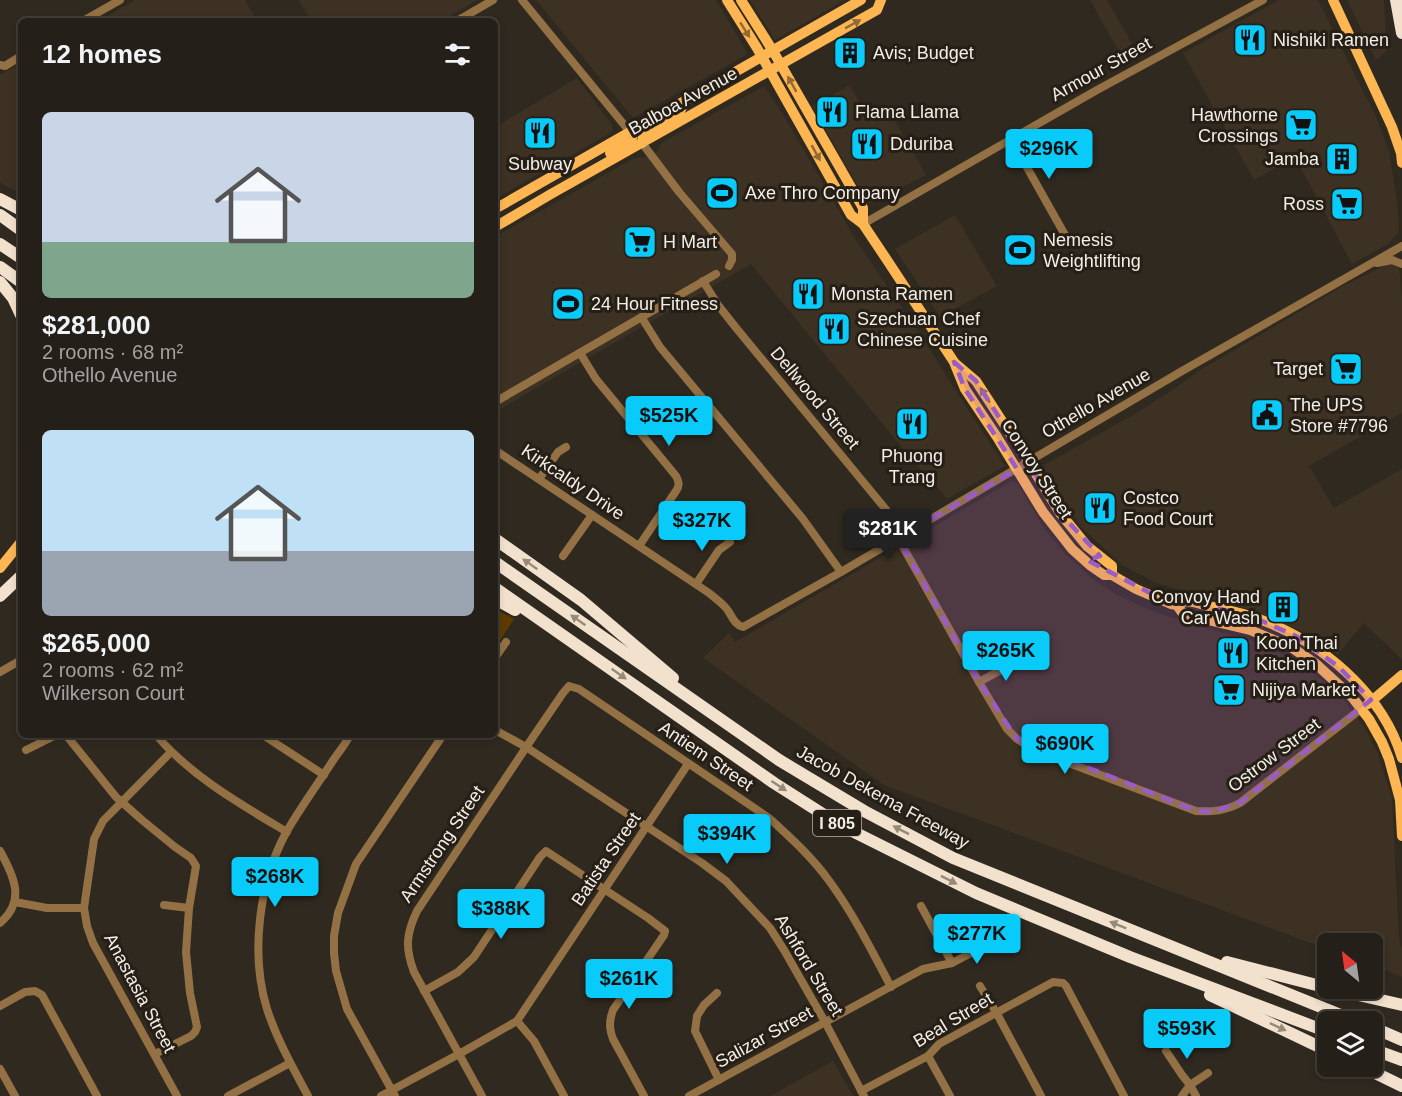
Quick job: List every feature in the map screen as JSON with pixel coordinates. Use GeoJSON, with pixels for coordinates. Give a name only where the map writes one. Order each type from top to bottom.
{"type":"FeatureCollection","features":[{"type":"Feature","properties":{"kind":"highway"},"geometry":{"type":"LineString","coordinates":[[1396,0],[1402,33]]}},
{"type":"Feature","properties":{"kind":"highway"},"geometry":{"type":"LineString","coordinates":[[0,199],[18,208]]}},
{"type":"Feature","properties":{"kind":"highway"},"geometry":{"type":"LineString","coordinates":[[0,215],[18,228]]}},
{"type":"Feature","properties":{"kind":"highway"},"geometry":{"type":"LineString","coordinates":[[0,244],[18,256]]}},
{"type":"Feature","properties":{"kind":"highway"},"geometry":{"type":"LineString","coordinates":[[0,267],[18,280]]}},
{"type":"Feature","properties":{"kind":"highway"},"geometry":{"type":"LineString","coordinates":[[0,282],[13,298],[18,309]]}},
{"type":"Feature","properties":{"kind":"highway"},"geometry":{"type":"LineString","coordinates":[[498,541],[581,600],[729,726]]}},
{"type":"Feature","properties":{"kind":"highway","name":"Jacob Dekema Freeway"},"geometry":{"type":"LineString","coordinates":[[498,564],[779,760],[864,811],[953,858],[1331,1011]]}},
{"type":"Feature","properties":{"kind":"highway"},"geometry":{"type":"LineString","coordinates":[[0,596],[18,579]]}},
{"type":"Feature","properties":{"kind":"highway","name":"I 805"},"geometry":{"type":"LineString","coordinates":[[498,590],[774,783],[840,825],[976,893],[1130,957],[1317,1028]]}},
{"type":"Feature","properties":{"kind":"highway"},"geometry":{"type":"LineString","coordinates":[[498,601],[571,641]]}},
{"type":"Feature","properties":{"kind":"highway"},"geometry":{"type":"LineString","coordinates":[[1173,947],[1317,985]]}},
{"type":"Feature","properties":{"kind":"highway"},"geometry":{"type":"LineString","coordinates":[[1130,957],[1317,1046]]}},
{"type":"Feature","properties":{"kind":"highway"},"geometry":{"type":"LineString","coordinates":[[1376,999],[1402,1005]]}},
{"type":"Feature","properties":{"kind":"highway"},"geometry":{"type":"LineString","coordinates":[[1383,1032],[1402,1040]]}},
{"type":"Feature","properties":{"kind":"highway"},"geometry":{"type":"LineString","coordinates":[[1383,1053],[1402,1060]]}},
{"type":"Feature","properties":{"kind":"highway"},"geometry":{"type":"LineString","coordinates":[[1383,1077],[1402,1086]]}},
{"type":"Feature","properties":{"kind":"main road","name":"Convoy Street"},"geometry":{"type":"LineString","coordinates":[[727,0],[762,57],[851,215],[863,224],[954,362],[965,389],[1043,512],[1072,549],[1104,575],[1112,575],[1136,589],[1177,605],[1187,615],[1250,630],[1291,647],[1331,677],[1352,697],[1369,719],[1382,742],[1400,800],[1402,836]]}},
{"type":"Feature","properties":{"kind":"main road","name":"Convoy Street"},"geometry":{"type":"LineString","coordinates":[[741,0],[863,208],[863,224]]}},
{"type":"Feature","properties":{"kind":"main road","name":"Balboa Avenue"},"geometry":{"type":"LineString","coordinates":[[498,207],[861,0]]}},
{"type":"Feature","properties":{"kind":"main road","name":"Balboa Avenue"},"geometry":{"type":"LineString","coordinates":[[498,225],[877,10],[881,0]]}},
{"type":"Feature","properties":{"kind":"main road"},"geometry":{"type":"LineString","coordinates":[[1334,0],[1392,127],[1402,163]]}},
{"type":"Feature","properties":{"kind":"main road"},"geometry":{"type":"LineString","coordinates":[[642,143],[643,134],[680,111],[688,98]]}},
{"type":"Feature","properties":{"kind":"main road"},"geometry":{"type":"LineString","coordinates":[[551,194],[568,177],[628,143],[632,138],[630,132]]}},
{"type":"Feature","properties":{"kind":"main road","name":"Convoy Street"},"geometry":{"type":"LineString","coordinates":[[954,362],[976,381],[1060,513],[1087,546],[1112,566],[1112,575]]}},
{"type":"Feature","properties":{"kind":"main road"},"geometry":{"type":"LineString","coordinates":[[1058,530],[1066,534],[1088,556],[1094,558],[1100,556]]}},
{"type":"Feature","properties":{"kind":"main road"},"geometry":{"type":"LineString","coordinates":[[0,568],[18,546]]}},
{"type":"Feature","properties":{"kind":"main road"},"geometry":{"type":"LineString","coordinates":[[0,596],[18,572]]}},
{"type":"Feature","properties":{"kind":"main road","name":"Convoy Street"},"geometry":{"type":"LineString","coordinates":[[1177,605],[1185,601],[1193,602],[1254,618],[1296,636],[1324,654],[1361,687],[1380,711],[1394,736],[1402,758]]}},
{"type":"Feature","properties":{"kind":"main road"},"geometry":{"type":"LineString","coordinates":[[1361,709],[1402,675]]}},
{"type":"Feature","properties":{"kind":"street"},"geometry":{"type":"LineString","coordinates":[[88,18],[120,0]]}},
{"type":"Feature","properties":{"kind":"street"},"geometry":{"type":"LineString","coordinates":[[462,18],[493,0]]}},
{"type":"Feature","properties":{"kind":"street"},"geometry":{"type":"LineString","coordinates":[[522,0],[630,132]]}},
{"type":"Feature","properties":{"kind":"street","name":"Armour Street"},"geometry":{"type":"LineString","coordinates":[[863,224],[1103,87],[1263,0]]}},
{"type":"Feature","properties":{"kind":"street"},"geometry":{"type":"LineString","coordinates":[[2,65],[18,57]]}},
{"type":"Feature","properties":{"kind":"street"},"geometry":{"type":"LineString","coordinates":[[1011,139],[1065,235]]}},
{"type":"Feature","properties":{"kind":"street"},"geometry":{"type":"LineString","coordinates":[[642,143],[679,192],[732,254],[729,266]]}},
{"type":"Feature","properties":{"kind":"street","name":"Othello Avenue"},"geometry":{"type":"LineString","coordinates":[[746,626],[1402,246]]}},
{"type":"Feature","properties":{"kind":"street"},"geometry":{"type":"LineString","coordinates":[[1362,268],[1392,260],[1402,264]]}},
{"type":"Feature","properties":{"kind":"street"},"geometry":{"type":"LineString","coordinates":[[498,400],[716,274]]}},
{"type":"Feature","properties":{"kind":"street","name":"Dellwood Street"},"geometry":{"type":"LineString","coordinates":[[703,282],[737,329],[888,512],[901,537]]}},
{"type":"Feature","properties":{"kind":"street"},"geometry":{"type":"LineString","coordinates":[[642,318],[660,347],[802,519],[841,572]]}},
{"type":"Feature","properties":{"kind":"street"},"geometry":{"type":"LineString","coordinates":[[580,353],[596,379],[676,476],[680,484],[639,546]]}},
{"type":"Feature","properties":{"kind":"street"},"geometry":{"type":"LineString","coordinates":[[539,479],[558,452],[566,447]]}},
{"type":"Feature","properties":{"kind":"street","name":"Kirkcaldy Drive"},"geometry":{"type":"LineString","coordinates":[[498,452],[696,584],[725,606],[739,627],[746,626]]}},
{"type":"Feature","properties":{"kind":"street"},"geometry":{"type":"LineString","coordinates":[[563,556],[592,515]]}},
{"type":"Feature","properties":{"kind":"street","name":"Ostrow Street"},"geometry":{"type":"LineString","coordinates":[[901,537],[1006,729],[1034,750],[1196,811],[1213,812],[1231,808],[1240,803],[1361,709]]}},
{"type":"Feature","properties":{"kind":"street"},"geometry":{"type":"LineString","coordinates":[[696,584],[719,550],[730,542]]}},
{"type":"Feature","properties":{"kind":"street"},"geometry":{"type":"LineString","coordinates":[[498,654],[506,642]]}},
{"type":"Feature","properties":{"kind":"street"},"geometry":{"type":"LineString","coordinates":[[979,682],[1021,659]]}},
{"type":"Feature","properties":{"kind":"street"},"geometry":{"type":"LineString","coordinates":[[0,672],[18,662]]}},
{"type":"Feature","properties":{"kind":"street","name":"Armstrong Street"},"geometry":{"type":"LineString","coordinates":[[482,1096],[414,972],[409,958],[408,938],[417,911],[569,686]]}},
{"type":"Feature","properties":{"kind":"street","name":"Antiem Street"},"geometry":{"type":"LineString","coordinates":[[569,686],[579,689],[769,818],[828,880],[847,907],[891,987]]}},
{"type":"Feature","properties":{"kind":"street","name":"Ashford Street"},"geometry":{"type":"LineString","coordinates":[[498,732],[526,747],[647,826],[726,881],[764,920],[784,950],[863,1094]]}},
{"type":"Feature","properties":{"kind":"street"},"geometry":{"type":"LineString","coordinates":[[26,750],[50,738]]}},
{"type":"Feature","properties":{"kind":"street"},"geometry":{"type":"LineString","coordinates":[[68,738],[121,802],[191,858],[196,866],[189,908],[186,952],[190,993],[197,1027],[191,1036],[155,1054]]}},
{"type":"Feature","properties":{"kind":"street"},"geometry":{"type":"LineString","coordinates":[[159,738],[171,752],[218,791],[286,832]]}},
{"type":"Feature","properties":{"kind":"street"},"geometry":{"type":"LineString","coordinates":[[268,738],[324,775]]}},
{"type":"Feature","properties":{"kind":"street"},"geometry":{"type":"LineString","coordinates":[[308,1096],[278,1038],[267,1009],[262,988],[258,944],[261,909],[267,881],[286,832],[348,738]]}},
{"type":"Feature","properties":{"kind":"street"},"geometry":{"type":"LineString","coordinates":[[393,1093],[347,1009],[336,971],[334,936],[338,913],[356,864],[441,738]]}},
{"type":"Feature","properties":{"kind":"street","name":"Anastasia Street"},"geometry":{"type":"LineString","coordinates":[[171,752],[104,821],[94,839],[84,908],[93,944],[177,1096]]}},
{"type":"Feature","properties":{"kind":"street","name":"Batista Street"},"geometry":{"type":"LineString","coordinates":[[381,1096],[393,1093],[518,1021],[688,764]]}},
{"type":"Feature","properties":{"kind":"street"},"geometry":{"type":"LineString","coordinates":[[0,851],[15,884],[15,902],[0,923]]}},
{"type":"Feature","properties":{"kind":"street"},"geometry":{"type":"LineString","coordinates":[[424,991],[458,972],[474,957],[546,851],[664,931],[664,935],[613,1010],[610,1018],[609,1029],[613,1039],[644,1096]]}},
{"type":"Feature","properties":{"kind":"street"},"geometry":{"type":"LineString","coordinates":[[15,902],[47,908],[84,908]]}},
{"type":"Feature","properties":{"kind":"street"},"geometry":{"type":"LineString","coordinates":[[164,905],[189,908]]}},
{"type":"Feature","properties":{"kind":"street"},"geometry":{"type":"LineString","coordinates":[[921,906],[952,963]]}},
{"type":"Feature","properties":{"kind":"street","name":"Salizar Street"},"geometry":{"type":"LineString","coordinates":[[689,1096],[923,969],[952,963],[990,943]]}},
{"type":"Feature","properties":{"kind":"street","name":"Beal Street"},"geometry":{"type":"LineString","coordinates":[[863,1094],[928,1056],[939,1044],[1053,982],[1063,983],[1066,986],[1124,1096]]}},
{"type":"Feature","properties":{"kind":"street"},"geometry":{"type":"LineString","coordinates":[[980,986],[1041,1096]]}},
{"type":"Feature","properties":{"kind":"street"},"geometry":{"type":"LineString","coordinates":[[0,1006],[26,992],[35,991],[42,995],[96,1096]]}},
{"type":"Feature","properties":{"kind":"street"},"geometry":{"type":"LineString","coordinates":[[717,993],[704,1005],[697,1016],[695,1031],[719,1080]]}},
{"type":"Feature","properties":{"kind":"street"},"geometry":{"type":"LineString","coordinates":[[518,1021],[534,1041],[564,1096]]}},
{"type":"Feature","properties":{"kind":"street"},"geometry":{"type":"LineString","coordinates":[[1166,1051],[1196,1096]]}},
{"type":"Feature","properties":{"kind":"street"},"geometry":{"type":"LineString","coordinates":[[928,1056],[950,1096]]}},
{"type":"Feature","properties":{"kind":"street"},"geometry":{"type":"LineString","coordinates":[[228,1096],[290,1063]]}},
{"type":"Feature","properties":{"kind":"street"},"geometry":{"type":"LineString","coordinates":[[0,1069],[15,1096]]}},
{"type":"Feature","properties":{"kind":"street"},"geometry":{"type":"LineString","coordinates":[[1182,1096],[1190,1085],[1208,1073]]}},
{"type":"Feature","properties":{"kind":"highlighted area"},"geometry":{"type":"Polygon","coordinates":[[[954,362],[976,381],[1060,513],[1100,556],[1087,560],[1171,604],[1193,602],[1255,618],[1296,636],[1339,667],[1371,700],[1240,803],[1213,812],[1196,811],[1017,739],[979,682],[898,538],[1017,469],[965,389],[954,362]]]}},
{"type":"Feature","properties":{"kind":"shaded area"},"geometry":{"type":"Polygon","coordinates":[[[135,0],[245,0],[255,18],[104,18],[135,0]]]}},
{"type":"Feature","properties":{"kind":"shaded area"},"geometry":{"type":"Polygon","coordinates":[[[299,0],[477,0],[446,18],[309,18],[299,0]]]}},
{"type":"Feature","properties":{"kind":"shaded area"},"geometry":{"type":"Polygon","coordinates":[[[536,0],[716,0],[748,54],[633,118],[536,0]]]}},
{"type":"Feature","properties":{"kind":"shaded area"},"geometry":{"type":"Polygon","coordinates":[[[750,0],[845,0],[775,40],[750,0]]]}},
{"type":"Feature","properties":{"kind":"shaded area"},"geometry":{"type":"Polygon","coordinates":[[[1090,0],[1107,0],[1139,56],[1126,64],[1090,0]]]}},
{"type":"Feature","properties":{"kind":"shaded area","name":"Hawthorne Crossings"},"geometry":{"type":"Polygon","coordinates":[[[1279,0],[1318,0],[1376,117],[1389,151],[1397,201],[1398,233],[1388,244],[1352,264],[1295,157],[1254,180],[1183,53],[1279,0]]]}},
{"type":"Feature","properties":{"kind":"shaded area"},"geometry":{"type":"Polygon","coordinates":[[[1347,0],[1384,0],[1387,51],[1376,60],[1347,0]]]}},
{"type":"Feature","properties":{"kind":"shaded area"},"geometry":{"type":"Polygon","coordinates":[[[18,65],[18,192],[0,182],[0,75],[18,65]]]}},
{"type":"Feature","properties":{"kind":"shaded area"},"geometry":{"type":"Polygon","coordinates":[[[577,78],[612,125],[612,132],[498,197],[498,125],[577,78]]]}},
{"type":"Feature","properties":{"kind":"shaded area"},"geometry":{"type":"Polygon","coordinates":[[[850,85],[868,118],[887,107],[926,175],[872,203],[867,202],[812,106],[850,85]]]}},
{"type":"Feature","properties":{"kind":"shaded area"},"geometry":{"type":"Polygon","coordinates":[[[764,86],[786,119],[854,237],[1005,466],[947,499],[751,264],[498,410],[498,235],[634,158],[643,158],[658,151],[660,144],[764,86]]]}},
{"type":"Feature","properties":{"kind":"shaded area"},"geometry":{"type":"Polygon","coordinates":[[[955,215],[997,286],[940,317],[895,249],[955,215]]]}},
{"type":"Feature","properties":{"kind":"shaded area"},"geometry":{"type":"Polygon","coordinates":[[[1390,263],[1399,267],[1402,298],[1402,413],[1309,466],[1334,508],[1402,469],[1401,659],[1364,623],[1337,655],[1322,643],[1297,629],[1254,611],[1156,583],[1122,565],[1081,527],[1046,477],[1044,465],[1133,415],[1197,372],[1341,287],[1390,263]]]}},
{"type":"Feature","properties":{"kind":"shaded area"},"geometry":{"type":"Polygon","coordinates":[[[1012,481],[1018,484],[1044,528],[1065,554],[1094,580],[1117,595],[1155,612],[1269,647],[1306,667],[1343,699],[1365,728],[1378,754],[1392,798],[1402,977],[1383,970],[1383,933],[1317,933],[1317,945],[884,785],[703,658],[729,633],[735,642],[1012,481]]]}},
{"type":"Feature","properties":{"kind":"shaded area"},"geometry":{"type":"Polygon","coordinates":[[[498,611],[514,619],[498,643],[498,611]]]}},
{"type":"Feature","properties":{"kind":"shaded area"},"geometry":{"type":"Polygon","coordinates":[[[833,1061],[853,1096],[770,1096],[833,1061]]]}},
{"type":"Feature","properties":{"kind":"place","name":"Nishiki Ramen"},"geometry":{"type":"Point","coordinates":[1250,40]}},
{"type":"Feature","properties":{"kind":"place","name":"Avis; Budget"},"geometry":{"type":"Point","coordinates":[850,53]}},
{"type":"Feature","properties":{"kind":"place","name":"Flama Llama"},"geometry":{"type":"Point","coordinates":[832,112]}},
{"type":"Feature","properties":{"kind":"place","name":"Hawthorne Crossings"},"geometry":{"type":"Point","coordinates":[1301,125]}},
{"type":"Feature","properties":{"kind":"place","name":"Subway"},"geometry":{"type":"Point","coordinates":[540,133]}},
{"type":"Feature","properties":{"kind":"place","name":"Dduriba"},"geometry":{"type":"Point","coordinates":[867,144]}},
{"type":"Feature","properties":{"kind":"place","name":"Jamba"},"geometry":{"type":"Point","coordinates":[1342,159]}},
{"type":"Feature","properties":{"kind":"place","name":"Axe Thro Company"},"geometry":{"type":"Point","coordinates":[722,193]}},
{"type":"Feature","properties":{"kind":"place","name":"Ross"},"geometry":{"type":"Point","coordinates":[1347,204]}},
{"type":"Feature","properties":{"kind":"place","name":"H Mart"},"geometry":{"type":"Point","coordinates":[640,242]}},
{"type":"Feature","properties":{"kind":"place","name":"Nemesis Weightlifting"},"geometry":{"type":"Point","coordinates":[1020,250]}},
{"type":"Feature","properties":{"kind":"place","name":"Monsta Ramen"},"geometry":{"type":"Point","coordinates":[808,294]}},
{"type":"Feature","properties":{"kind":"place","name":"24 Hour Fitness"},"geometry":{"type":"Point","coordinates":[568,304]}},
{"type":"Feature","properties":{"kind":"place","name":"Szechuan Chef Chinese Cuisine"},"geometry":{"type":"Point","coordinates":[834,329]}},
{"type":"Feature","properties":{"kind":"place","name":"Target"},"geometry":{"type":"Point","coordinates":[1346,369]}},
{"type":"Feature","properties":{"kind":"place","name":"The UPS Store #7796"},"geometry":{"type":"Point","coordinates":[1267,415]}},
{"type":"Feature","properties":{"kind":"place","name":"Phuong Trang"},"geometry":{"type":"Point","coordinates":[912,424]}},
{"type":"Feature","properties":{"kind":"place","name":"Costco Food Court"},"geometry":{"type":"Point","coordinates":[1100,508]}},
{"type":"Feature","properties":{"kind":"place","name":"Convoy Hand Car Wash"},"geometry":{"type":"Point","coordinates":[1283,607]}},
{"type":"Feature","properties":{"kind":"place","name":"Koon Thai Kitchen"},"geometry":{"type":"Point","coordinates":[1233,653]}},
{"type":"Feature","properties":{"kind":"place","name":"Nijiya Market"},"geometry":{"type":"Point","coordinates":[1229,690]}}]}
